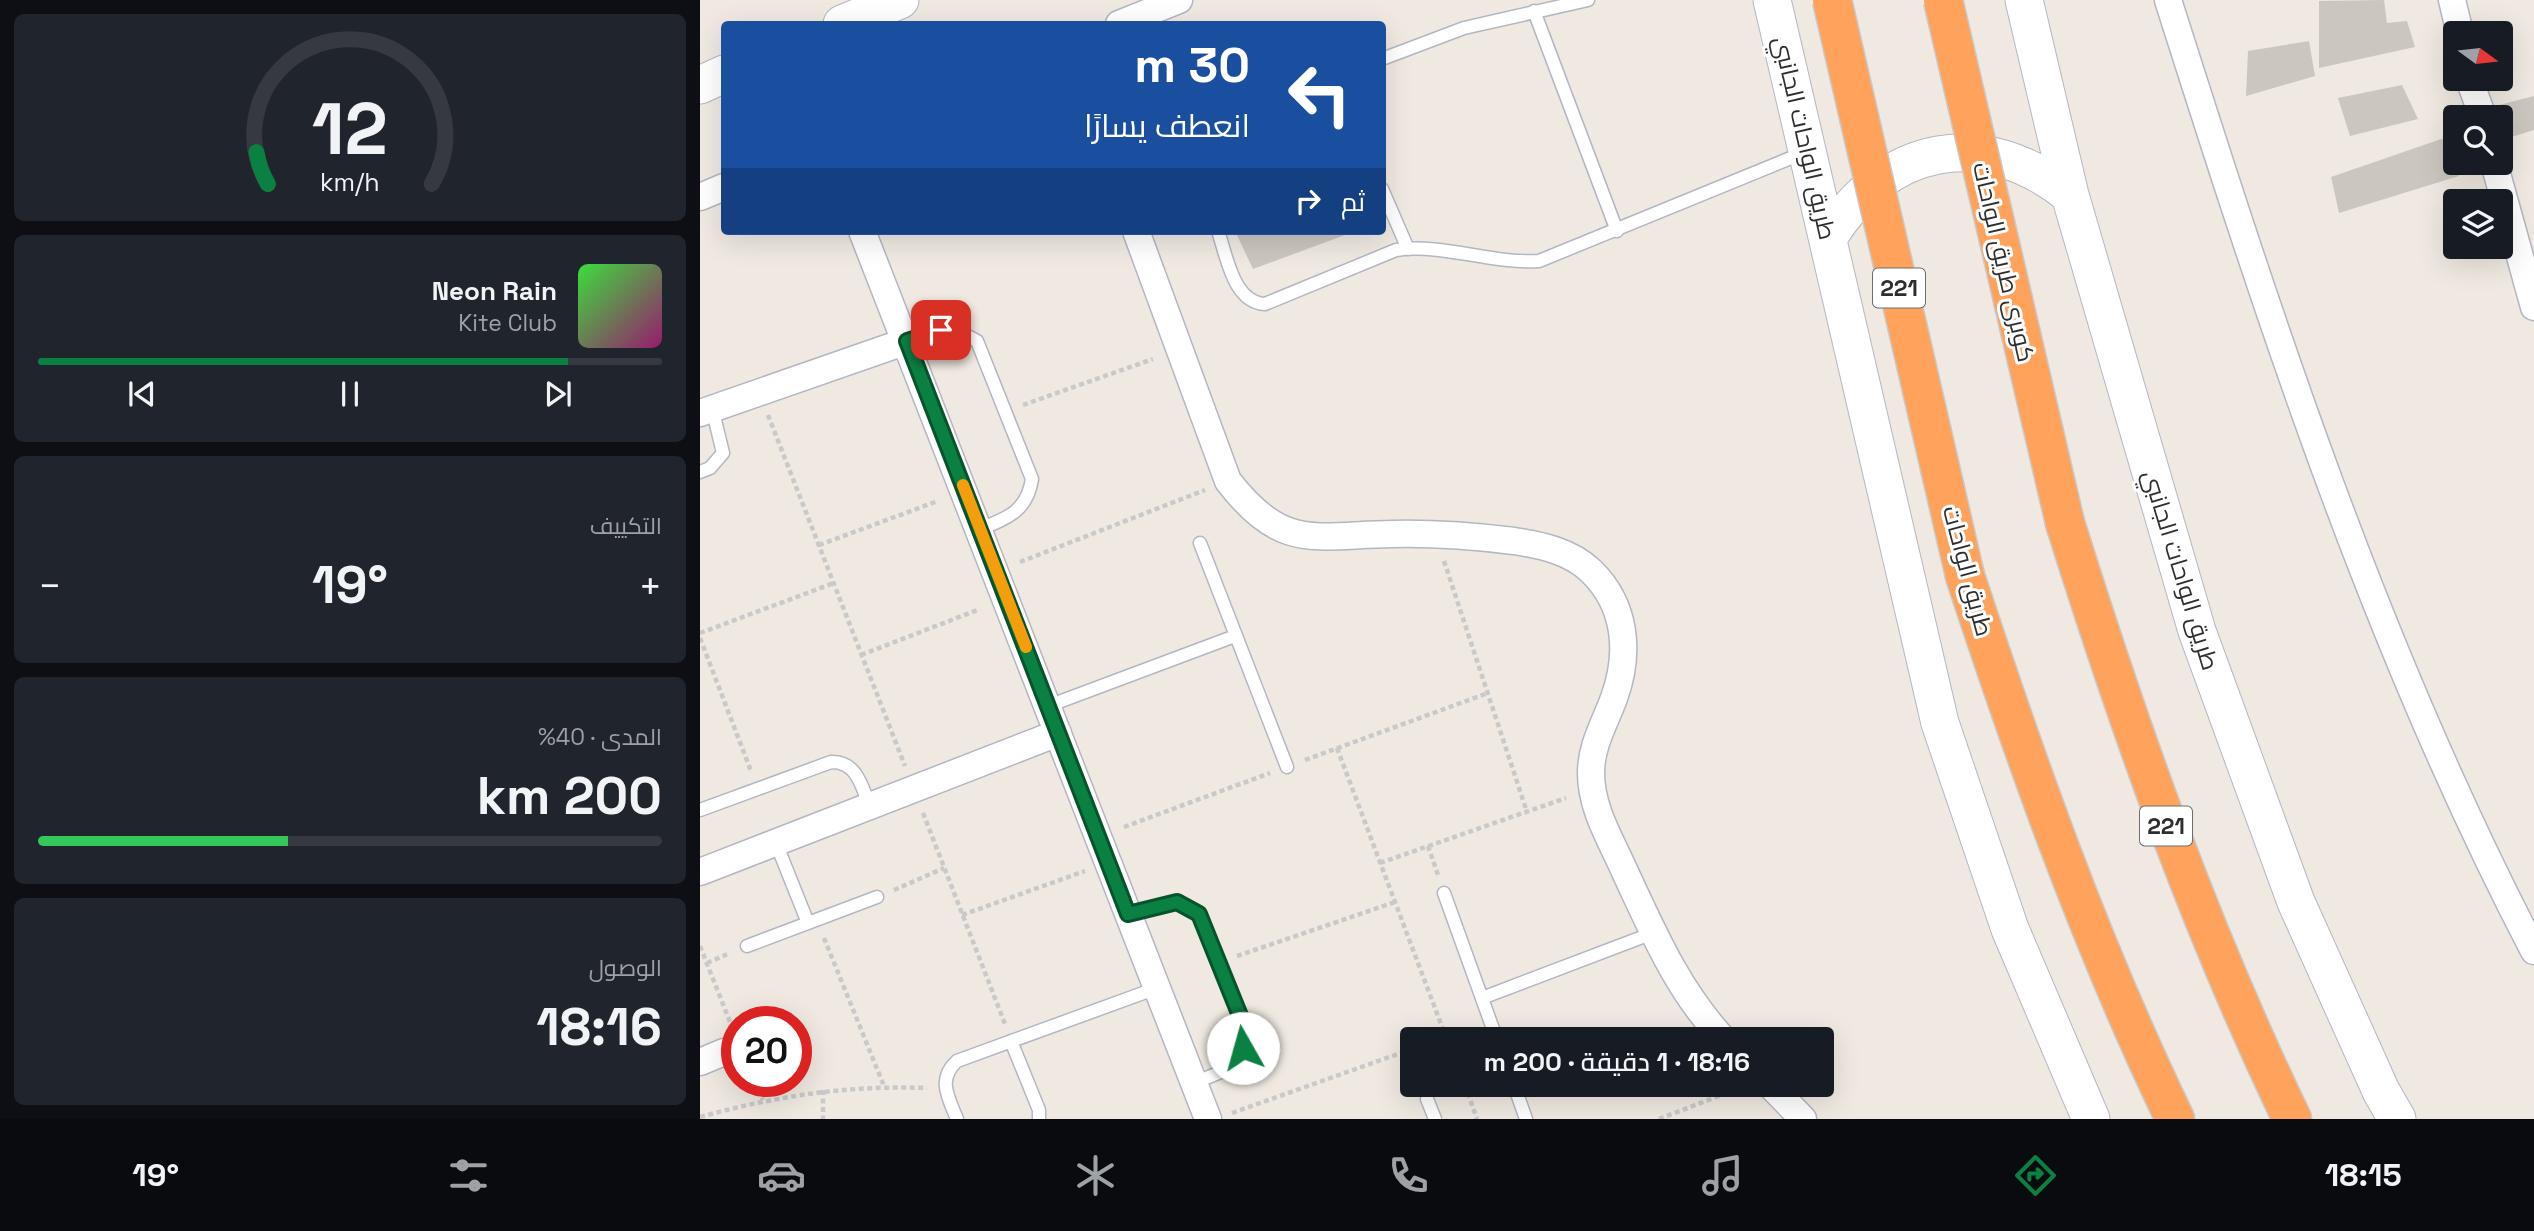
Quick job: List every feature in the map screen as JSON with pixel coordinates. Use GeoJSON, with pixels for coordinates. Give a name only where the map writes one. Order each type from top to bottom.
{"type":"FeatureCollection","features":[{"type":"Feature","properties":{"kind":"highway","name":"طريق الواحات"},"geometry":{"type":"LineString","coordinates":[[1832,0],[1965,576],[2052,832],[2096,945],[2175,1119]]}},
{"type":"Feature","properties":{"kind":"highway","name":"كوبرى طريق الواحات"},"geometry":{"type":"LineString","coordinates":[[1942,0],[2065,523],[2126,713],[2194,900],[2291,1119]]}},
{"type":"Feature","properties":{"kind":"street"},"geometry":{"type":"LineString","coordinates":[[849,21],[900,0]]}},
{"type":"Feature","properties":{"kind":"street"},"geometry":{"type":"LineString","coordinates":[[1126,21],[1179,0]]}},
{"type":"Feature","properties":{"kind":"street","name":"طريق الواحات الجانبي"},"geometry":{"type":"LineString","coordinates":[[1772,0],[1940,723],[2010,929],[2091,1119]]}},
{"type":"Feature","properties":{"kind":"street","name":"طريق الواحات الجانبي"},"geometry":{"type":"LineString","coordinates":[[2024,0],[2070,195],[2197,631],[2295,902],[2381,1091],[2397,1119]]}},
{"type":"Feature","properties":{"kind":"street"},"geometry":{"type":"LineString","coordinates":[[2168,0],[2306,421],[2375,600],[2466,812],[2534,951]]}},
{"type":"Feature","properties":{"kind":"street"},"geometry":{"type":"LineString","coordinates":[[2452,0],[2457,21]]}},
{"type":"Feature","properties":{"kind":"street"},"geometry":{"type":"LineString","coordinates":[[700,85],[721,75]]}},
{"type":"Feature","properties":{"kind":"street"},"geometry":{"type":"LineString","coordinates":[[1828,238],[1843,214],[1870,186],[1911,162],[1939,155],[1967,152],[2014,161],[2048,177],[2070,195]]}},
{"type":"Feature","properties":{"kind":"street"},"geometry":{"type":"LineString","coordinates":[[2497,175],[2534,307]]}},
{"type":"Feature","properties":{"kind":"street"},"geometry":{"type":"LineString","coordinates":[[700,197],[721,188]]}},
{"type":"Feature","properties":{"kind":"street"},"geometry":{"type":"LineString","coordinates":[[864,235],[1194,1083],[1219,1117]]}},
{"type":"Feature","properties":{"kind":"street"},"geometry":{"type":"LineString","coordinates":[[1138,235],[1228,481],[1249,508],[1276,527],[1308,538],[1435,533],[1482,537],[1562,552],[1591,571],[1612,598],[1624,631],[1624,666],[1613,700],[1597,735],[1591,773],[1597,811],[1653,933],[1704,1018],[1712,1027]]}},
{"type":"Feature","properties":{"kind":"street"},"geometry":{"type":"LineString","coordinates":[[706,411],[907,341]]}},
{"type":"Feature","properties":{"kind":"street"},"geometry":{"type":"LineString","coordinates":[[700,872],[1058,733]]}},
{"type":"Feature","properties":{"kind":"street"},"geometry":{"type":"LineString","coordinates":[[700,1062],[721,1049]]}},
{"type":"Feature","properties":{"kind":"street"},"geometry":{"type":"LineString","coordinates":[[1782,1097],[1803,1119]]}},
{"type":"Feature","properties":{"kind":"lane"},"geometry":{"type":"LineString","coordinates":[[1386,57],[1464,28],[1588,0]]}},
{"type":"Feature","properties":{"kind":"lane"},"geometry":{"type":"LineString","coordinates":[[1534,11],[1617,231]]}},
{"type":"Feature","properties":{"kind":"lane"},"geometry":{"type":"LineString","coordinates":[[1220,235],[1241,292],[1256,303],[1274,302],[1396,250],[1408,249],[1520,262],[1539,261],[1808,151]]}},
{"type":"Feature","properties":{"kind":"lane"},"geometry":{"type":"LineString","coordinates":[[1386,198],[1408,249]]}},
{"type":"Feature","properties":{"kind":"lane"},"geometry":{"type":"LineString","coordinates":[[907,341],[954,329],[977,341],[1032,478],[1030,494],[1014,515],[980,529]]}},
{"type":"Feature","properties":{"kind":"lane"},"geometry":{"type":"LineString","coordinates":[[700,472],[710,468],[723,453],[706,411]]}},
{"type":"Feature","properties":{"kind":"lane"},"geometry":{"type":"LineString","coordinates":[[1200,543],[1287,767]]}},
{"type":"Feature","properties":{"kind":"lane"},"geometry":{"type":"LineString","coordinates":[[1048,706],[1236,636]]}},
{"type":"Feature","properties":{"kind":"lane"},"geometry":{"type":"LineString","coordinates":[[700,810],[839,762],[854,770],[870,807]]}},
{"type":"Feature","properties":{"kind":"lane"},"geometry":{"type":"LineString","coordinates":[[776,843],[813,922]]}},
{"type":"Feature","properties":{"kind":"lane"},"geometry":{"type":"LineString","coordinates":[[1444,893],[1492,1027]]}},
{"type":"Feature","properties":{"kind":"lane"},"geometry":{"type":"LineString","coordinates":[[747,946],[877,897]]}},
{"type":"Feature","properties":{"kind":"lane"},"geometry":{"type":"LineString","coordinates":[[1128,914],[1163,903],[1177,902],[1199,914],[1247,1033],[1243,1048],[1228,1069],[1194,1083]]}},
{"type":"Feature","properties":{"kind":"lane"},"geometry":{"type":"LineString","coordinates":[[1482,998],[1653,933]]}},
{"type":"Feature","properties":{"kind":"lane"},"geometry":{"type":"LineString","coordinates":[[957,1119],[945,1089],[949,1068],[957,1060],[1157,988]]}},
{"type":"Feature","properties":{"kind":"lane"},"geometry":{"type":"LineString","coordinates":[[1011,1041],[1039,1110],[1039,1119]]}},
{"type":"Feature","properties":{"kind":"lane"},"geometry":{"type":"LineString","coordinates":[[1518,1097],[1526,1119]]}},
{"type":"Feature","properties":{"kind":"lane"},"geometry":{"type":"LineString","coordinates":[[1427,1099],[1435,1119]]}},
{"type":"Feature","properties":{"kind":"path"},"geometry":{"type":"LineString","coordinates":[[1005,412],[1181,349]]}},
{"type":"Feature","properties":{"kind":"path"},"geometry":{"type":"LineString","coordinates":[[759,392],[1011,1041]]}},
{"type":"Feature","properties":{"kind":"path"},"geometry":{"type":"LineString","coordinates":[[996,571],[1228,481]]}},
{"type":"Feature","properties":{"kind":"path"},"geometry":{"type":"LineString","coordinates":[[819,545],[965,491]]}},
{"type":"Feature","properties":{"kind":"path"},"geometry":{"type":"LineString","coordinates":[[1435,533],[1527,812]]}},
{"type":"Feature","properties":{"kind":"path"},"geometry":{"type":"LineString","coordinates":[[758,789],[700,636],[834,583]]}},
{"type":"Feature","properties":{"kind":"path"},"geometry":{"type":"LineString","coordinates":[[861,654],[1007,598]]}},
{"type":"Feature","properties":{"kind":"path"},"geometry":{"type":"LineString","coordinates":[[1337,748],[1443,1027]]}},
{"type":"Feature","properties":{"kind":"path"},"geometry":{"type":"LineString","coordinates":[[1380,863],[1594,789]]}},
{"type":"Feature","properties":{"kind":"path"},"geometry":{"type":"LineString","coordinates":[[1428,846],[1444,893]]}},
{"type":"Feature","properties":{"kind":"path"},"geometry":{"type":"LineString","coordinates":[[962,915],[1108,862]]}},
{"type":"Feature","properties":{"kind":"path"},"geometry":{"type":"LineString","coordinates":[[877,897],[944,868]]}},
{"type":"Feature","properties":{"kind":"path"},"geometry":{"type":"LineString","coordinates":[[1218,962],[1395,902]]}},
{"type":"Feature","properties":{"kind":"path"},"geometry":{"type":"LineString","coordinates":[[813,922],[884,1086]]}},
{"type":"Feature","properties":{"kind":"path"},"geometry":{"type":"LineString","coordinates":[[700,946],[721,1015]]}},
{"type":"Feature","properties":{"kind":"path"},"geometry":{"type":"LineString","coordinates":[[1219,1117],[1400,1054]]}},
{"type":"Feature","properties":{"kind":"path"},"geometry":{"type":"LineString","coordinates":[[700,1117],[763,1100],[822,1090],[884,1086],[945,1089]]}},
{"type":"Feature","properties":{"kind":"path"},"geometry":{"type":"LineString","coordinates":[[822,1090],[822,1119]]}},
{"type":"Feature","properties":{"kind":"path"},"geometry":{"type":"LineString","coordinates":[[1469,1097],[1477,1119]]}},
{"type":"Feature","properties":{"kind":"path"},"geometry":{"type":"LineString","coordinates":[[1659,1119],[1715,1097]]}},
{"type":"Feature","properties":{"kind":"building"},"geometry":{"type":"Polygon","coordinates":[[[2384,0],[2387,23],[2407,21],[2415,47],[2319,68],[2319,1],[2384,0]]]}},
{"type":"Feature","properties":{"kind":"building"},"geometry":{"type":"Polygon","coordinates":[[[2309,41],[2315,76],[2246,96],[2248,51],[2309,41]]]}},
{"type":"Feature","properties":{"kind":"building"},"geometry":{"type":"Polygon","coordinates":[[[2402,85],[2418,119],[2350,136],[2338,98],[2402,85]]]}},
{"type":"Feature","properties":{"kind":"building"},"geometry":{"type":"Polygon","coordinates":[[[2534,96],[2534,130],[2513,137],[2513,105],[2499,105],[2534,96]]]}},
{"type":"Feature","properties":{"kind":"building"},"geometry":{"type":"Polygon","coordinates":[[[2443,138],[2443,175],[2459,176],[2339,213],[2331,177],[2443,138]]]}},
{"type":"Feature","properties":{"kind":"building"},"geometry":{"type":"Polygon","coordinates":[[[1237,235],[1345,235],[1253,269],[1237,235]]]}},
{"type":"Feature","properties":{"kind":"slow traffic"},"geometry":{"type":"LineString","coordinates":[[963,485],[1026,647]]}},
{"type":"Feature","properties":{"kind":"route"},"geometry":{"type":"LineString","coordinates":[[941,330],[907,341],[1128,914],[1163,903],[1177,902],[1199,914],[1247,1033],[1243,1048]]}}]}
